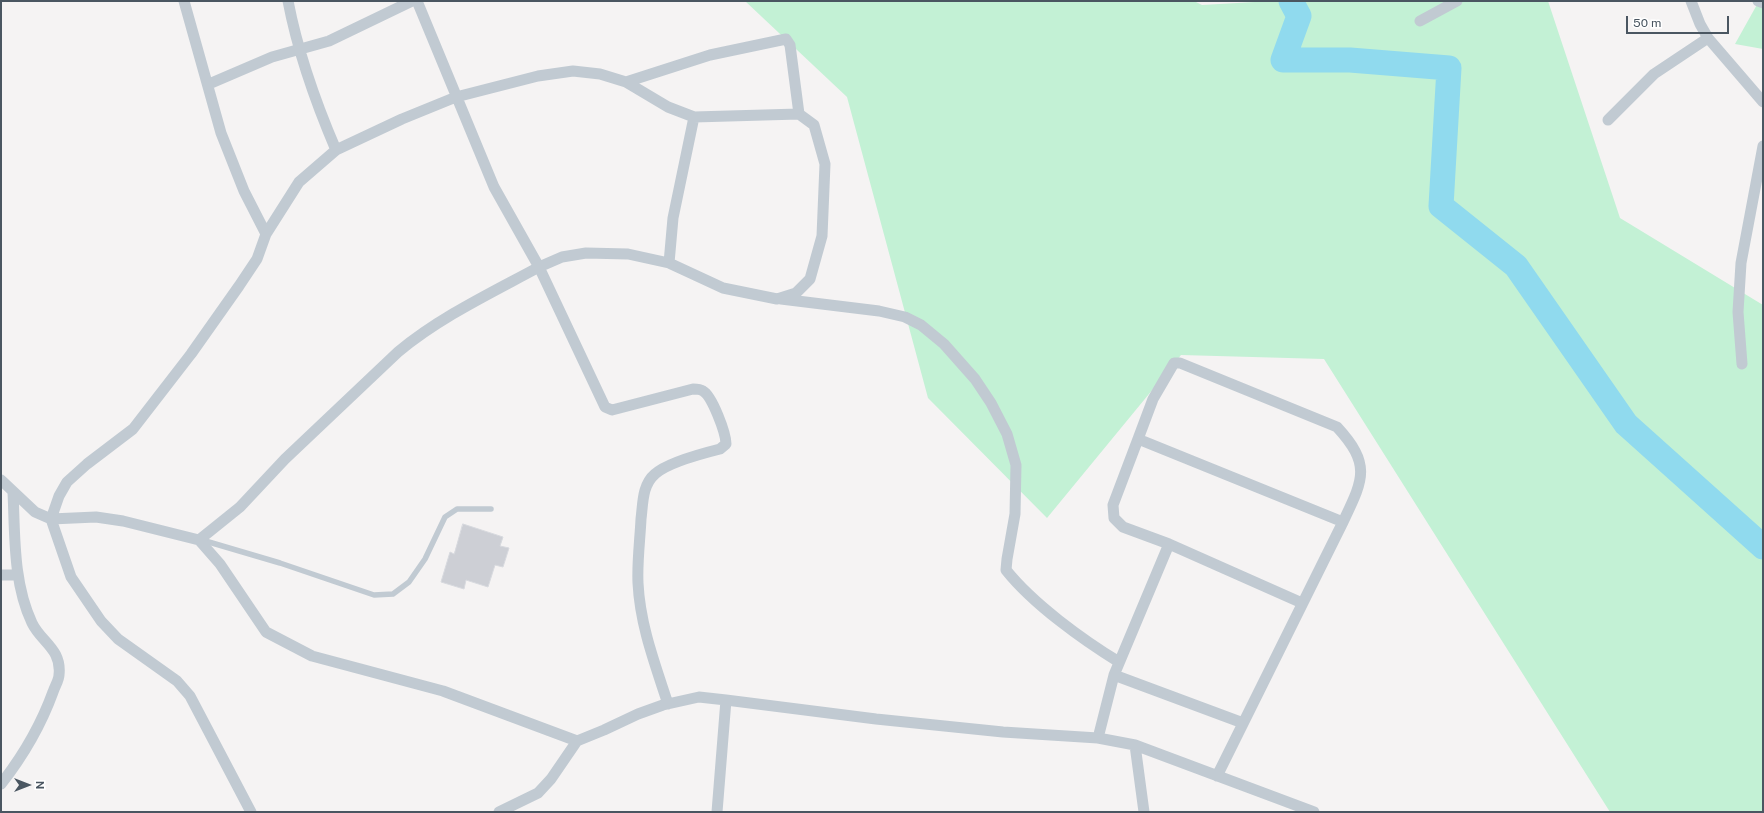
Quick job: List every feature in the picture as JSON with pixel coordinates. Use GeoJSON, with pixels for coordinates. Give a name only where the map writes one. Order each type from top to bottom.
{"type":"FeatureCollection","features":[{"type":"Feature","properties":{"kind":"street"},"geometry":{"type":"LineString","coordinates":[[184,1],[209,84],[221,133],[244,191],[266,234]]}},
{"type":"Feature","properties":{"kind":"street"},"geometry":{"type":"LineString","coordinates":[[288,1],[299,50],[314,99],[336,150]]}},
{"type":"Feature","properties":{"kind":"street"},"geometry":{"type":"LineString","coordinates":[[209,84],[272,57],[329,41],[412,1]]}},
{"type":"Feature","properties":{"kind":"street"},"geometry":{"type":"LineString","coordinates":[[417,1],[494,187],[539,268],[605,407],[612,410],[693,389],[703,391],[709,397],[726,436],[726,444],[720,448],[667,467],[655,474],[648,483],[644,496],[638,583],[647,642],[668,704]]}},
{"type":"Feature","properties":{"kind":"street"},"geometry":{"type":"LineString","coordinates":[[1420,21],[1457,1]]}},
{"type":"Feature","properties":{"kind":"street"},"geometry":{"type":"LineString","coordinates":[[1691,1],[1700,24],[1708,38],[1763,102]]}},
{"type":"Feature","properties":{"kind":"street"},"geometry":{"type":"LineString","coordinates":[[1758,1],[1763,3]]}},
{"type":"Feature","properties":{"kind":"street"},"geometry":{"type":"LineString","coordinates":[[1608,120],[1654,74],[1708,38]]}},
{"type":"Feature","properties":{"kind":"street"},"geometry":{"type":"LineString","coordinates":[[626,82],[710,55],[786,39],[790,45],[799,114]]}},
{"type":"Feature","properties":{"kind":"street"},"geometry":{"type":"LineString","coordinates":[[251,812],[190,696],[177,681],[118,639],[101,621],[81,592],[71,577],[51,519],[59,496],[67,482],[133,429],[191,354],[257,259],[266,234],[299,182],[336,150],[402,119],[456,98],[538,76],[573,71],[600,74],[626,82],[668,107],[694,116],[799,114],[814,125],[825,164],[822,236],[810,279],[796,293],[777,299]]}},
{"type":"Feature","properties":{"kind":"street"},"geometry":{"type":"LineString","coordinates":[[670,263],[673,218],[694,116]]}},
{"type":"Feature","properties":{"kind":"street"},"geometry":{"type":"LineString","coordinates":[[1742,364],[1738,312],[1741,263],[1763,146]]}},
{"type":"Feature","properties":{"kind":"street"},"geometry":{"type":"LineString","coordinates":[[199,540],[240,507],[285,459],[398,352],[416,337],[449,316],[562,257],[586,253],[628,254],[670,263],[723,288],[777,299],[879,311],[905,317],[921,325],[944,344],[975,379],[991,403],[1007,434],[1016,465],[1015,514],[1006,570],[1016,582],[1044,607],[1096,648],[1119,662]]}},
{"type":"Feature","properties":{"kind":"street"},"geometry":{"type":"LineString","coordinates":[[1217,776],[1343,522],[1356,494],[1361,473],[1358,456],[1350,442],[1337,428],[1180,362],[1174,363],[1153,399],[1113,505],[1114,518],[1123,527],[1169,544],[1302,603]]}},
{"type":"Feature","properties":{"kind":"street"},"geometry":{"type":"LineString","coordinates":[[1138,439],[1343,522]]}},
{"type":"Feature","properties":{"kind":"street"},"geometry":{"type":"LineString","coordinates":[[1,480],[35,512],[51,519],[96,517],[123,521],[199,540],[220,564],[266,632],[312,656],[443,691],[577,741]]}},
{"type":"Feature","properties":{"kind":"street"},"geometry":{"type":"LineString","coordinates":[[1,784],[26,748],[48,706],[60,675],[54,649],[33,624],[24,601],[18,575],[13,492]]}},
{"type":"Feature","properties":{"kind":"street"},"geometry":{"type":"LineString","coordinates":[[1098,738],[1114,675],[1169,544]]}},
{"type":"Feature","properties":{"kind":"street"},"geometry":{"type":"LineString","coordinates":[[1,575],[18,575]]}},
{"type":"Feature","properties":{"kind":"street"},"geometry":{"type":"LineString","coordinates":[[1114,675],[1243,723]]}},
{"type":"Feature","properties":{"kind":"street"},"geometry":{"type":"LineString","coordinates":[[499,812],[538,793],[551,779],[577,741],[638,714],[668,704],[699,698],[1003,732],[1098,738],[1135,745],[1314,812]]}},
{"type":"Feature","properties":{"kind":"street"},"geometry":{"type":"LineString","coordinates":[[717,812],[726,700]]}},
{"type":"Feature","properties":{"kind":"street"},"geometry":{"type":"LineString","coordinates":[[1135,745],[1144,812]]}},
{"type":"Feature","properties":{"kind":"lane"},"geometry":{"type":"LineString","coordinates":[[199,540],[280,563],[374,595],[393,594],[408,582],[425,559],[445,517],[457,509],[491,509]]}},
{"type":"Feature","properties":{"kind":"green space"},"geometry":{"type":"Polygon","coordinates":[[[745,1],[1194,1],[1202,5],[1272,1],[1548,1],[1620,218],[1763,305],[1763,812],[1610,812],[1324,359],[1181,355],[1047,518],[928,398],[847,97],[745,1]]]}},
{"type":"Feature","properties":{"kind":"green space"},"geometry":{"type":"Polygon","coordinates":[[[1759,1],[1763,1],[1763,49],[1735,44],[1759,1]]]}},
{"type":"Feature","properties":{"kind":"building"},"geometry":{"type":"Polygon","coordinates":[[[463,524],[503,537],[500,546],[509,548],[503,567],[495,565],[488,587],[466,580],[464,589],[441,582],[450,552],[454,554],[463,524]]]}},
{"type":"Feature","properties":{"kind":"waterway"},"geometry":{"type":"LineString","coordinates":[[1291,1],[1299,16],[1283,60],[1350,60],[1449,68],[1441,206],[1516,266],[1626,424],[1763,547]]}}]}
